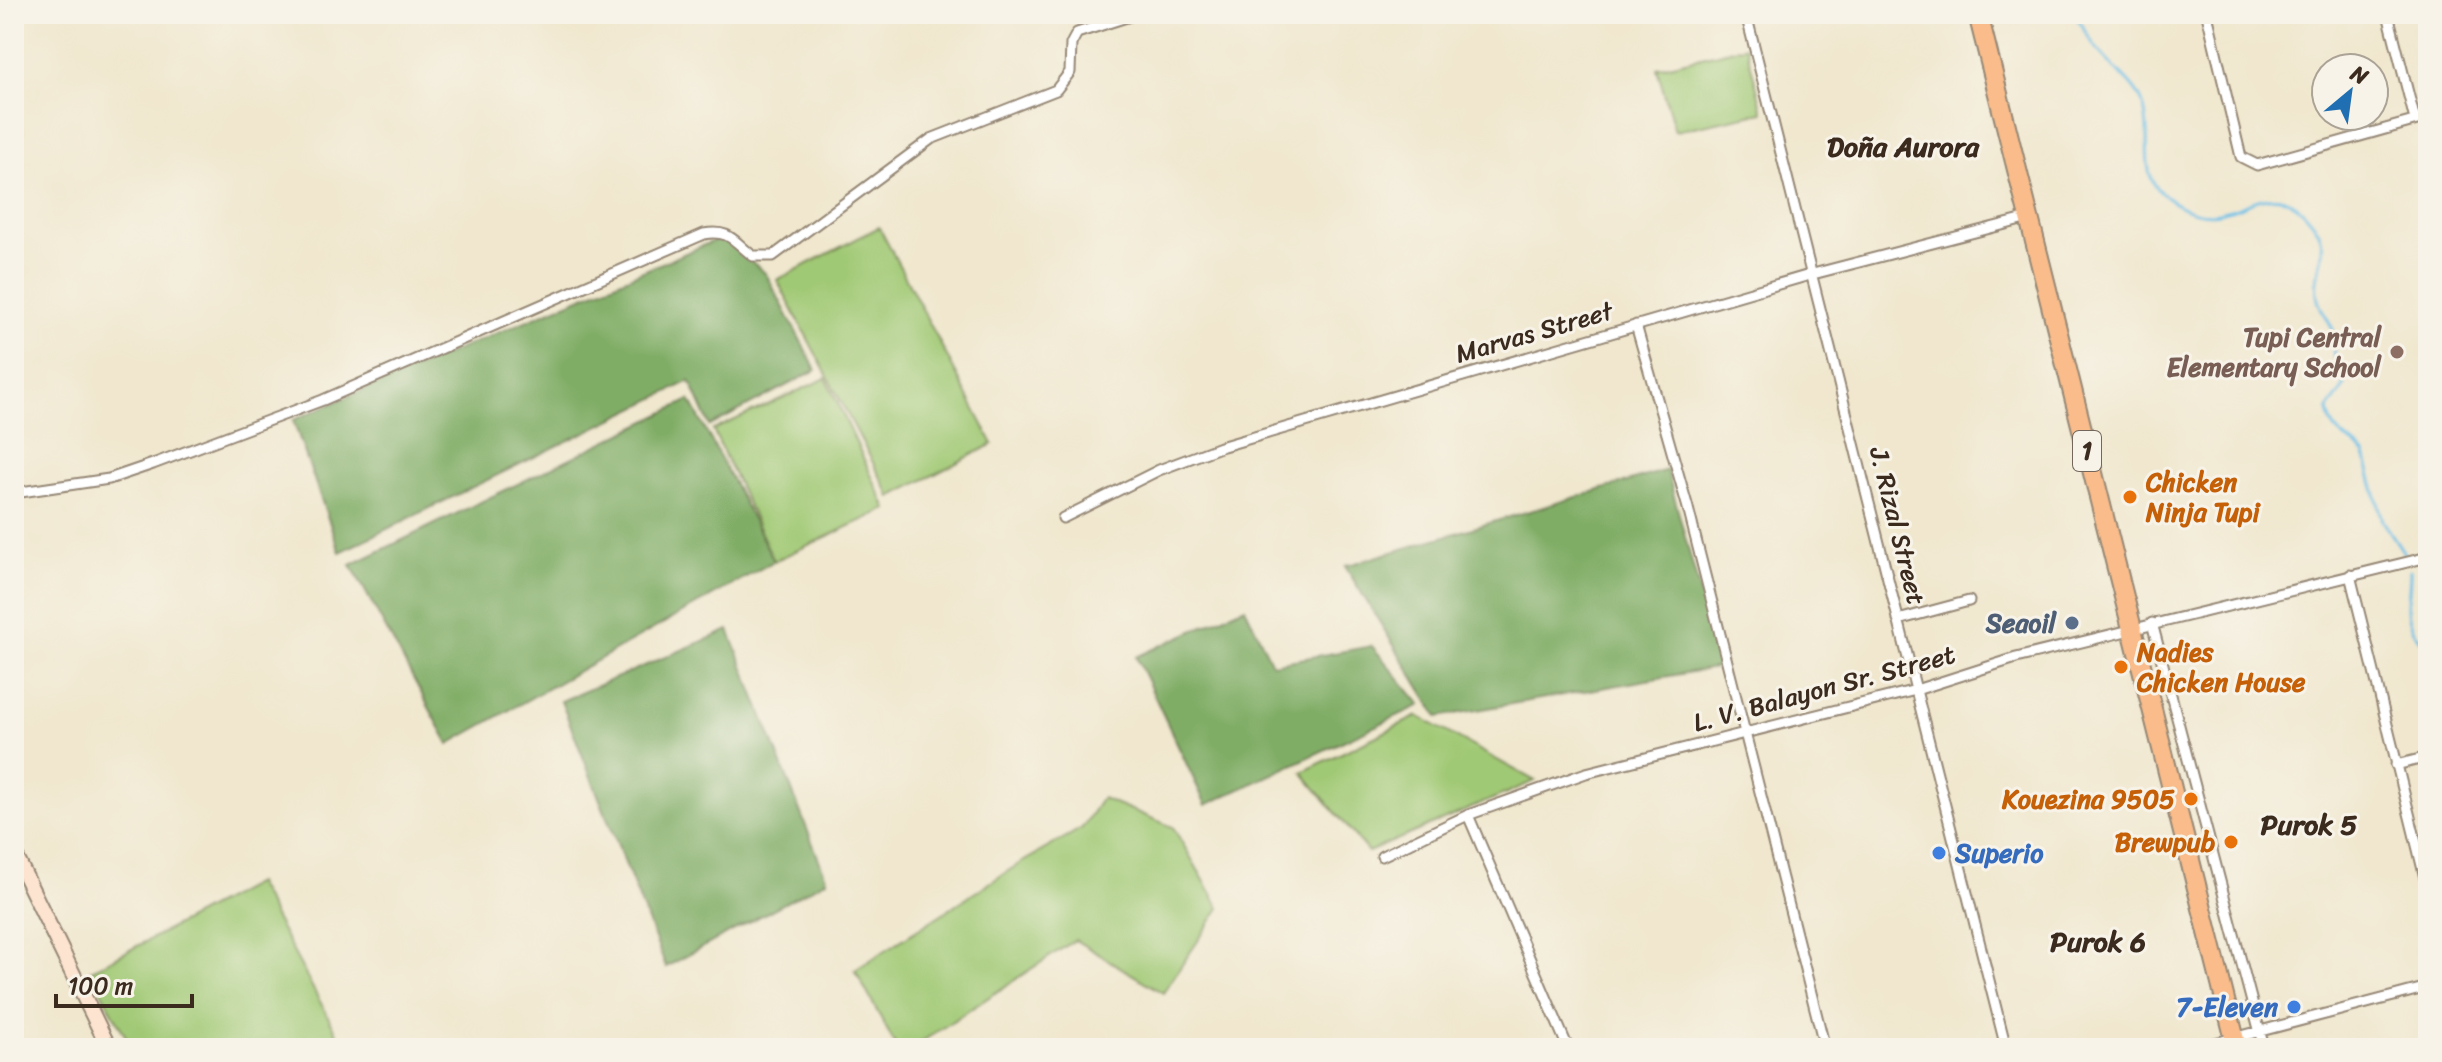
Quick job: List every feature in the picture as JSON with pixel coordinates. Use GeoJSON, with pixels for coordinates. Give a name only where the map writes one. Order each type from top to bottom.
{"type":"FeatureCollection","features":[{"type":"Feature","properties":{"kind":"highway","name":"1"},"geometry":{"type":"LineString","coordinates":[[1983,15],[2029,218],[2235,1043]]}},
{"type":"Feature","properties":{"kind":"street"},"geometry":{"type":"LineString","coordinates":[[14,493],[109,479],[153,464],[323,400],[704,234],[723,232],[735,237],[753,256],[773,256],[931,139],[1056,90],[1070,72],[1071,44],[1077,33],[1136,14]]}},
{"type":"Feature","properties":{"kind":"street","name":"J. Rizal Street"},"geometry":{"type":"LineString","coordinates":[[1746,14],[2006,1048]]}},
{"type":"Feature","properties":{"kind":"street"},"geometry":{"type":"LineString","coordinates":[[2207,14],[2241,157],[2246,162],[2257,165],[2428,117]]}},
{"type":"Feature","properties":{"kind":"street"},"geometry":{"type":"LineString","coordinates":[[2388,14],[2415,120]]}},
{"type":"Feature","properties":{"kind":"street","name":"Marvas Street"},"geometry":{"type":"LineString","coordinates":[[1063,518],[1189,457],[1813,274],[2029,218]]}},
{"type":"Feature","properties":{"kind":"street"},"geometry":{"type":"LineString","coordinates":[[1636,325],[1688,508],[1825,1048]]}},
{"type":"Feature","properties":{"kind":"street","name":"L. V. Balayon Sr. Street"},"geometry":{"type":"LineString","coordinates":[[1382,856],[1468,815],[1586,773],[1916,690],[2016,658],[2152,623],[2428,557]]}},
{"type":"Feature","properties":{"kind":"street"},"geometry":{"type":"LineString","coordinates":[[2350,575],[2428,890]]}},
{"type":"Feature","properties":{"kind":"street"},"geometry":{"type":"LineString","coordinates":[[1898,620],[1969,601]]}},
{"type":"Feature","properties":{"kind":"street"},"geometry":{"type":"LineString","coordinates":[[2152,623],[2264,1048]]}},
{"type":"Feature","properties":{"kind":"street"},"geometry":{"type":"LineString","coordinates":[[2396,765],[2428,757]]}},
{"type":"Feature","properties":{"kind":"street"},"geometry":{"type":"LineString","coordinates":[[1468,815],[1568,1048]]}},
{"type":"Feature","properties":{"kind":"street"},"geometry":{"type":"LineString","coordinates":[[14,853],[109,1048]]}},
{"type":"Feature","properties":{"kind":"street"},"geometry":{"type":"LineString","coordinates":[[2196,1048],[2235,1043],[2260,1032],[2428,987]]}},
{"type":"Feature","properties":{"kind":"green space"},"geometry":{"type":"Polygon","coordinates":[[[1746,46],[1763,112],[1675,131],[1657,68],[1746,46]]]}},
{"type":"Feature","properties":{"kind":"green space"},"geometry":{"type":"Polygon","coordinates":[[[879,227],[993,444],[891,497],[777,280],[879,227]]]}},
{"type":"Feature","properties":{"kind":"green space"},"geometry":{"type":"Polygon","coordinates":[[[723,237],[766,274],[816,370],[710,426],[690,381],[340,552],[293,420],[723,237]]]}},
{"type":"Feature","properties":{"kind":"green space"},"geometry":{"type":"Polygon","coordinates":[[[826,378],[887,509],[774,561],[713,430],[826,378]]]}},
{"type":"Feature","properties":{"kind":"green space"},"geometry":{"type":"Polygon","coordinates":[[[690,400],[774,561],[449,744],[351,565],[690,400]]]}},
{"type":"Feature","properties":{"kind":"green space"},"geometry":{"type":"Polygon","coordinates":[[[1667,470],[1720,667],[1438,717],[1345,566],[1667,470]]]}},
{"type":"Feature","properties":{"kind":"green space"},"geometry":{"type":"Polygon","coordinates":[[[1245,607],[1272,664],[1372,646],[1421,705],[1206,805],[1136,657],[1245,607]]]}},
{"type":"Feature","properties":{"kind":"green space"},"geometry":{"type":"Polygon","coordinates":[[[729,630],[827,880],[666,967],[561,701],[729,630]]]}},
{"type":"Feature","properties":{"kind":"green space"},"geometry":{"type":"Polygon","coordinates":[[[1418,716],[1535,781],[1368,852],[1302,772],[1418,716]]]}},
{"type":"Feature","properties":{"kind":"green space"},"geometry":{"type":"Polygon","coordinates":[[[1102,798],[1173,827],[1220,908],[1163,993],[1075,940],[912,1048],[897,1048],[855,970],[1019,864],[1082,828],[1102,798]]]}},
{"type":"Feature","properties":{"kind":"green space"},"geometry":{"type":"Polygon","coordinates":[[[256,883],[345,1048],[132,1048],[90,971],[256,883]]]}},
{"type":"Feature","properties":{"kind":"waterway"},"geometry":{"type":"LineString","coordinates":[[2075,14],[2097,49],[2139,96],[2145,112],[2151,177],[2167,198],[2201,213],[2219,213],[2264,198],[2279,198],[2294,204],[2318,230],[2322,250],[2316,289],[2321,309],[2334,333],[2336,361],[2345,385],[2328,409],[2330,418],[2337,431],[2365,455],[2383,521],[2406,556]]}},
{"type":"Feature","properties":{"kind":"waterway"},"geometry":{"type":"LineString","coordinates":[[2410,570],[2408,612],[2413,629],[2428,648]]}},
{"type":"Feature","properties":{"kind":"place","name":"Tupi Central Elementary School"},"geometry":{"type":"Point","coordinates":[2397,352]}},
{"type":"Feature","properties":{"kind":"place","name":"Chicken Ninja Tupi"},"geometry":{"type":"Point","coordinates":[2130,497]}},
{"type":"Feature","properties":{"kind":"place","name":"Seaoil"},"geometry":{"type":"Point","coordinates":[2072,623]}},
{"type":"Feature","properties":{"kind":"place","name":"Nadies Chicken House"},"geometry":{"type":"Point","coordinates":[2121,667]}},
{"type":"Feature","properties":{"kind":"place","name":"Kouezina 9505"},"geometry":{"type":"Point","coordinates":[2191,799]}},
{"type":"Feature","properties":{"kind":"place","name":"Brewpub"},"geometry":{"type":"Point","coordinates":[2231,842]}},
{"type":"Feature","properties":{"kind":"place","name":"Superio"},"geometry":{"type":"Point","coordinates":[1939,853]}},
{"type":"Feature","properties":{"kind":"place","name":"7-Eleven"},"geometry":{"type":"Point","coordinates":[2294,1007]}},
{"type":"Feature","properties":{"kind":"district","name":"Doña Aurora"},"geometry":{"type":"Point","coordinates":[1903,146]}},
{"type":"Feature","properties":{"kind":"district","name":"Purok 5"},"geometry":{"type":"Point","coordinates":[2309,824]}},
{"type":"Feature","properties":{"kind":"district","name":"Purok 6"},"geometry":{"type":"Point","coordinates":[2098,941]}}]}
